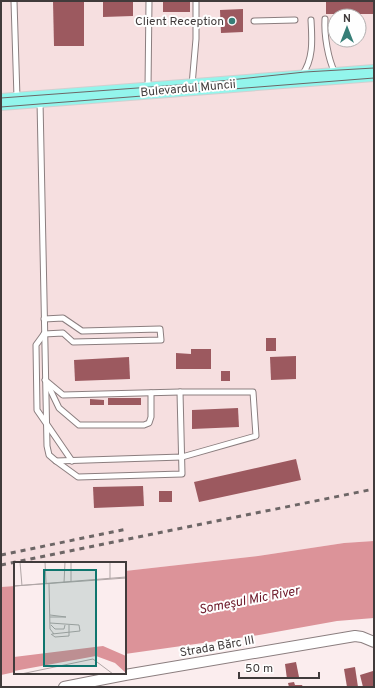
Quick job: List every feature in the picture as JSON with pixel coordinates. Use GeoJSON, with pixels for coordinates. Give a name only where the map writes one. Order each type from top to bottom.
{"type":"FeatureCollection","features":[{"type":"Feature","properties":{"kind":"main road","name":"Bulevardul Muncii"},"geometry":{"type":"LineString","coordinates":[[1,102],[374,74]]}},
{"type":"Feature","properties":{"kind":"street","name":"Strada Bărc III"},"geometry":{"type":"LineString","coordinates":[[64,687],[125,675],[355,636],[374,642]]}},
{"type":"Feature","properties":{"kind":"lane"},"geometry":{"type":"LineString","coordinates":[[14,1],[17,101]]}},
{"type":"Feature","properties":{"kind":"lane"},"geometry":{"type":"LineString","coordinates":[[148,91],[149,1]]}},
{"type":"Feature","properties":{"kind":"lane"},"geometry":{"type":"LineString","coordinates":[[192,88],[196,39],[196,1]]}},
{"type":"Feature","properties":{"kind":"lane"},"geometry":{"type":"LineString","coordinates":[[325,19],[324,32],[331,63],[337,76]]}},
{"type":"Feature","properties":{"kind":"lane"},"geometry":{"type":"LineString","coordinates":[[254,21],[295,20]]}},
{"type":"Feature","properties":{"kind":"lane"},"geometry":{"type":"LineString","coordinates":[[300,79],[308,64],[312,47],[311,20]]}},
{"type":"Feature","properties":{"kind":"lane"},"geometry":{"type":"LineString","coordinates":[[40,100],[46,425],[49,455],[56,462],[78,477],[182,474],[180,392]]}},
{"type":"Feature","properties":{"kind":"lane"},"geometry":{"type":"LineString","coordinates":[[44,319],[63,318],[82,331],[160,329],[161,340],[73,342],[63,334],[44,334]]}},
{"type":"Feature","properties":{"kind":"lane"},"geometry":{"type":"LineString","coordinates":[[44,334],[36,344],[37,410],[72,461]]}},
{"type":"Feature","properties":{"kind":"lane"},"geometry":{"type":"LineString","coordinates":[[45,380],[63,395],[253,392],[256,436],[182,457],[56,462]]}},
{"type":"Feature","properties":{"kind":"lane"},"geometry":{"type":"LineString","coordinates":[[45,380],[59,408],[79,425],[149,423],[151,417],[151,393]]}},
{"type":"Feature","properties":{"kind":"shaded area"},"geometry":{"type":"Polygon","coordinates":[[[1,1],[374,1],[374,541],[344,543],[258,556],[126,571],[126,562],[14,562],[14,586],[1,587],[1,1]]]}},
{"type":"Feature","properties":{"kind":"water","name":"Someşul Mic River"},"geometry":{"type":"Polygon","coordinates":[[[374,541],[374,618],[337,621],[259,635],[126,654],[126,571],[258,556],[344,543],[374,541]]]}},
{"type":"Feature","properties":{"kind":"water"},"geometry":{"type":"Polygon","coordinates":[[[14,586],[14,672],[1,675],[1,587],[14,586]]]}},
{"type":"Feature","properties":{"kind":"building"},"geometry":{"type":"Polygon","coordinates":[[[53,1],[84,1],[84,46],[54,46],[53,1]]]}},
{"type":"Feature","properties":{"kind":"building"},"geometry":{"type":"Polygon","coordinates":[[[103,1],[133,1],[133,16],[103,17],[103,1]]]}},
{"type":"Feature","properties":{"kind":"building"},"geometry":{"type":"Polygon","coordinates":[[[163,1],[190,1],[190,12],[163,12],[163,1]]]}},
{"type":"Feature","properties":{"kind":"building"},"geometry":{"type":"Polygon","coordinates":[[[326,1],[374,1],[374,14],[367,14],[367,8],[327,8],[326,14],[326,1]]]}},
{"type":"Feature","properties":{"kind":"building","name":"Client Reception"},"geometry":{"type":"Polygon","coordinates":[[[243,9],[243,32],[221,33],[220,10],[243,9]]]}},
{"type":"Feature","properties":{"kind":"building"},"geometry":{"type":"Polygon","coordinates":[[[266,338],[276,338],[276,351],[266,351],[266,338]]]}},
{"type":"Feature","properties":{"kind":"building"},"geometry":{"type":"Polygon","coordinates":[[[191,349],[211,349],[211,369],[176,369],[176,353],[191,354],[191,349]]]}},
{"type":"Feature","properties":{"kind":"building"},"geometry":{"type":"Polygon","coordinates":[[[296,356],[296,379],[271,380],[270,357],[296,356]]]}},
{"type":"Feature","properties":{"kind":"building"},"geometry":{"type":"Polygon","coordinates":[[[129,357],[130,379],[75,381],[74,360],[129,357]]]}},
{"type":"Feature","properties":{"kind":"building"},"geometry":{"type":"Polygon","coordinates":[[[221,371],[230,371],[230,381],[221,381],[221,371]]]}},
{"type":"Feature","properties":{"kind":"building"},"geometry":{"type":"Polygon","coordinates":[[[108,398],[141,398],[141,405],[108,405],[108,398]]]}},
{"type":"Feature","properties":{"kind":"building"},"geometry":{"type":"Polygon","coordinates":[[[90,399],[104,400],[104,405],[90,405],[90,399]]]}},
{"type":"Feature","properties":{"kind":"building"},"geometry":{"type":"Polygon","coordinates":[[[238,408],[239,427],[192,429],[192,410],[238,408]]]}},
{"type":"Feature","properties":{"kind":"building"},"geometry":{"type":"Polygon","coordinates":[[[296,459],[301,480],[199,502],[194,482],[296,459]]]}},
{"type":"Feature","properties":{"kind":"building"},"geometry":{"type":"Polygon","coordinates":[[[143,486],[144,506],[94,508],[93,487],[143,486]]]}},
{"type":"Feature","properties":{"kind":"building"},"geometry":{"type":"Polygon","coordinates":[[[159,491],[172,491],[172,502],[159,502],[159,491]]]}},
{"type":"Feature","properties":{"kind":"building"},"geometry":{"type":"Polygon","coordinates":[[[296,662],[299,677],[287,679],[285,664],[296,662]]]}},
{"type":"Feature","properties":{"kind":"building"},"geometry":{"type":"Polygon","coordinates":[[[355,667],[358,687],[347,687],[344,669],[355,667]]]}},
{"type":"Feature","properties":{"kind":"building"},"geometry":{"type":"Polygon","coordinates":[[[373,671],[374,687],[363,687],[360,675],[373,671]]]}},
{"type":"Feature","properties":{"kind":"building"},"geometry":{"type":"Polygon","coordinates":[[[294,682],[295,685],[302,685],[303,687],[289,687],[288,683],[294,682]]]}},
{"type":"Feature","properties":{"kind":"tram line"},"geometry":{"type":"LineString","coordinates":[[1,98],[192,84],[305,72],[374,68]]}},
{"type":"Feature","properties":{"kind":"tram line"},"geometry":{"type":"LineString","coordinates":[[1,107],[374,78]]}},
{"type":"Feature","properties":{"kind":"railway"},"geometry":{"type":"LineString","coordinates":[[16,562],[374,489]]}},
{"type":"Feature","properties":{"kind":"railway"},"geometry":{"type":"LineString","coordinates":[[1,555],[127,529]]}},
{"type":"Feature","properties":{"kind":"railway"},"geometry":{"type":"LineString","coordinates":[[1,565],[14,562]]}},
{"type":"Feature","properties":{"kind":"place","name":"Client Reception"},"geometry":{"type":"Point","coordinates":[232,21]}}]}
